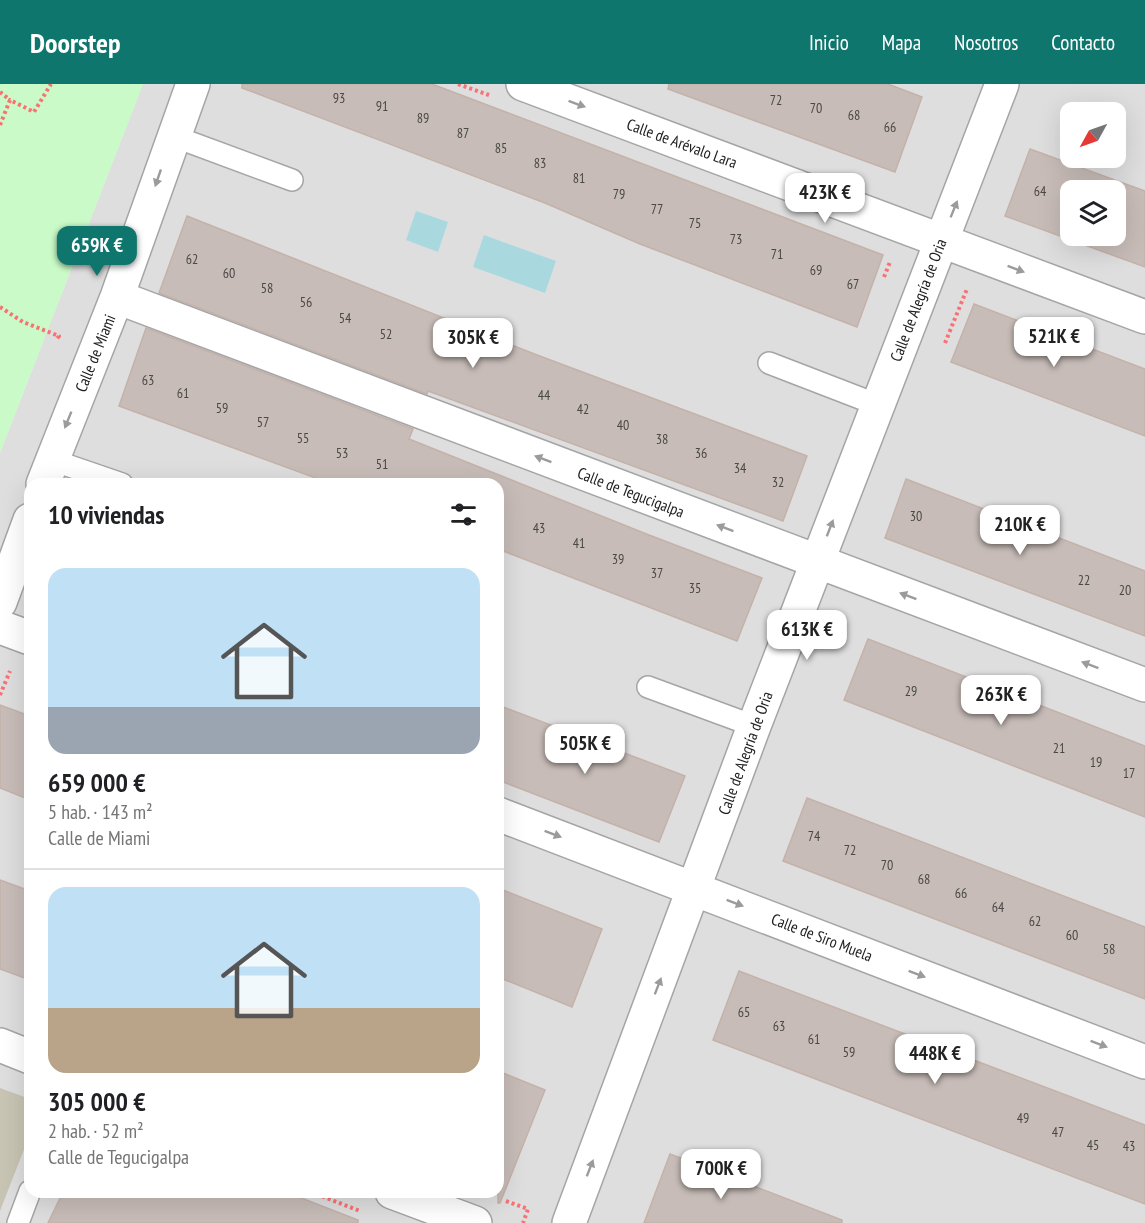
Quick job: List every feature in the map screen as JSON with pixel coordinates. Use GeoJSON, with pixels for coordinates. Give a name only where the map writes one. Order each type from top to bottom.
{"type":"FeatureCollection","features":[{"type":"Feature","properties":{"kind":"street","name":"Calle de Miami"},"geometry":{"type":"LineString","coordinates":[[48,472],[117,297],[193,84]]}},
{"type":"Feature","properties":{"kind":"street","name":"Calle de Arévalo Lara"},"geometry":{"type":"LineString","coordinates":[[522,84],[1145,317]]}},
{"type":"Feature","properties":{"kind":"street","name":"Calle de Alegría de Oria"},"geometry":{"type":"LineString","coordinates":[[569,1223],[754,726],[1002,84]]}},
{"type":"Feature","properties":{"kind":"street","name":"Calle de Tegucigalpa"},"geometry":{"type":"LineString","coordinates":[[117,297],[1145,685]]}},
{"type":"Feature","properties":{"kind":"street"},"geometry":{"type":"LineString","coordinates":[[0,602],[24,536]]}},
{"type":"Feature","properties":{"kind":"street"},"geometry":{"type":"LineString","coordinates":[[0,627],[24,636]]}},
{"type":"Feature","properties":{"kind":"street","name":"Calle de Siro Muela"},"geometry":{"type":"LineString","coordinates":[[504,816],[1145,1062]]}},
{"type":"Feature","properties":{"kind":"street"},"geometry":{"type":"LineString","coordinates":[[0,1045],[24,1055]]}},
{"type":"Feature","properties":{"kind":"street"},"geometry":{"type":"LineString","coordinates":[[409,1198],[475,1223]]}},
{"type":"Feature","properties":{"kind":"lane"},"geometry":{"type":"LineString","coordinates":[[173,136],[291,180]]}},
{"type":"Feature","properties":{"kind":"lane"},"geometry":{"type":"LineString","coordinates":[[769,363],[878,405]]}},
{"type":"Feature","properties":{"kind":"lane"},"geometry":{"type":"LineString","coordinates":[[48,472],[85,478]]}},
{"type":"Feature","properties":{"kind":"lane"},"geometry":{"type":"LineString","coordinates":[[648,687],[754,726]]}},
{"type":"Feature","properties":{"kind":"lane"},"geometry":{"type":"LineString","coordinates":[[18,1223],[27,1198]]}},
{"type":"Feature","properties":{"kind":"path"},"geometry":{"type":"LineString","coordinates":[[0,92],[10,100],[34,112],[51,84]]}},
{"type":"Feature","properties":{"kind":"path"},"geometry":{"type":"LineString","coordinates":[[0,125],[10,100]]}},
{"type":"Feature","properties":{"kind":"path"},"geometry":{"type":"LineString","coordinates":[[0,307],[23,322],[59,336],[55,347]]}},
{"type":"Feature","properties":{"kind":"path"},"geometry":{"type":"LineString","coordinates":[[326,1198],[361,1212]]}},
{"type":"Feature","properties":{"kind":"shaded area"},"geometry":{"type":"Polygon","coordinates":[[[143,84],[1145,84],[1145,1223],[0,1223],[0,453],[143,84]]]}},
{"type":"Feature","properties":{"kind":"shaded area"},"geometry":{"type":"Polygon","coordinates":[[[0,1088],[24,1097],[24,1149],[0,1211],[0,1088]]]}},
{"type":"Feature","properties":{"kind":"green space"},"geometry":{"type":"Polygon","coordinates":[[[0,84],[143,84],[0,453],[0,84]]]}},
{"type":"Feature","properties":{"kind":"water"},"geometry":{"type":"Polygon","coordinates":[[[416,211],[448,222],[438,252],[406,240],[416,211]]]}},
{"type":"Feature","properties":{"kind":"water"},"geometry":{"type":"Polygon","coordinates":[[[484,235],[556,261],[545,293],[473,267],[484,235]]]}},
{"type":"Feature","properties":{"kind":"building"},"geometry":{"type":"Polygon","coordinates":[[[242,84],[432,84],[883,255],[857,327],[640,244],[545,203],[242,88],[242,84]]]}},
{"type":"Feature","properties":{"kind":"building"},"geometry":{"type":"Polygon","coordinates":[[[669,84],[888,84],[922,97],[895,172],[668,89],[669,84]]]}},
{"type":"Feature","properties":{"kind":"building"},"geometry":{"type":"Polygon","coordinates":[[[1030,149],[1060,160],[1060,168],[1082,168],[1115,180],[1060,180],[1060,236],[1005,216],[1030,149]]]}},
{"type":"Feature","properties":{"kind":"building"},"geometry":{"type":"Polygon","coordinates":[[[1126,184],[1145,191],[1145,267],[1087,246],[1126,246],[1126,184]]]}},
{"type":"Feature","properties":{"kind":"building"},"geometry":{"type":"Polygon","coordinates":[[[187,216],[537,355],[807,456],[783,521],[428,391],[427,394],[159,293],[187,216]]]}},
{"type":"Feature","properties":{"kind":"building"},"geometry":{"type":"Polygon","coordinates":[[[974,304],[1145,369],[1145,436],[951,362],[974,304]]]}},
{"type":"Feature","properties":{"kind":"building"},"geometry":{"type":"Polygon","coordinates":[[[146,328],[413,429],[409,439],[762,578],[737,641],[504,551],[504,478],[316,478],[119,406],[146,328]]]}},
{"type":"Feature","properties":{"kind":"building"},"geometry":{"type":"Polygon","coordinates":[[[906,479],[1145,571],[1145,636],[885,538],[906,479]]]}},
{"type":"Feature","properties":{"kind":"building"},"geometry":{"type":"Polygon","coordinates":[[[868,639],[1145,746],[1145,817],[844,700],[868,639]]]}},
{"type":"Feature","properties":{"kind":"building"},"geometry":{"type":"Polygon","coordinates":[[[0,705],[24,714],[24,798],[0,788],[0,705]]]}},
{"type":"Feature","properties":{"kind":"building"},"geometry":{"type":"Polygon","coordinates":[[[504,707],[685,776],[659,842],[504,782],[504,707]]]}},
{"type":"Feature","properties":{"kind":"building"},"geometry":{"type":"Polygon","coordinates":[[[807,798],[1145,927],[1145,999],[783,861],[807,798]]]}},
{"type":"Feature","properties":{"kind":"building"},"geometry":{"type":"Polygon","coordinates":[[[0,880],[24,889],[24,978],[0,969],[0,880]]]}},
{"type":"Feature","properties":{"kind":"building"},"geometry":{"type":"Polygon","coordinates":[[[504,890],[602,929],[572,1007],[504,979],[504,890]]]}},
{"type":"Feature","properties":{"kind":"building"},"geometry":{"type":"Polygon","coordinates":[[[739,971],[1145,1125],[1145,1204],[713,1040],[739,971]]]}},
{"type":"Feature","properties":{"kind":"building"},"geometry":{"type":"Polygon","coordinates":[[[504,1073],[545,1090],[504,1193],[504,1073]]]}},
{"type":"Feature","properties":{"kind":"building"},"geometry":{"type":"Polygon","coordinates":[[[670,1154],[842,1220],[842,1223],[644,1223],[670,1154]]]}},
{"type":"Feature","properties":{"kind":"building"},"geometry":{"type":"Polygon","coordinates":[[[60,1198],[301,1198],[358,1220],[358,1223],[48,1223],[60,1198]]]}}]}
